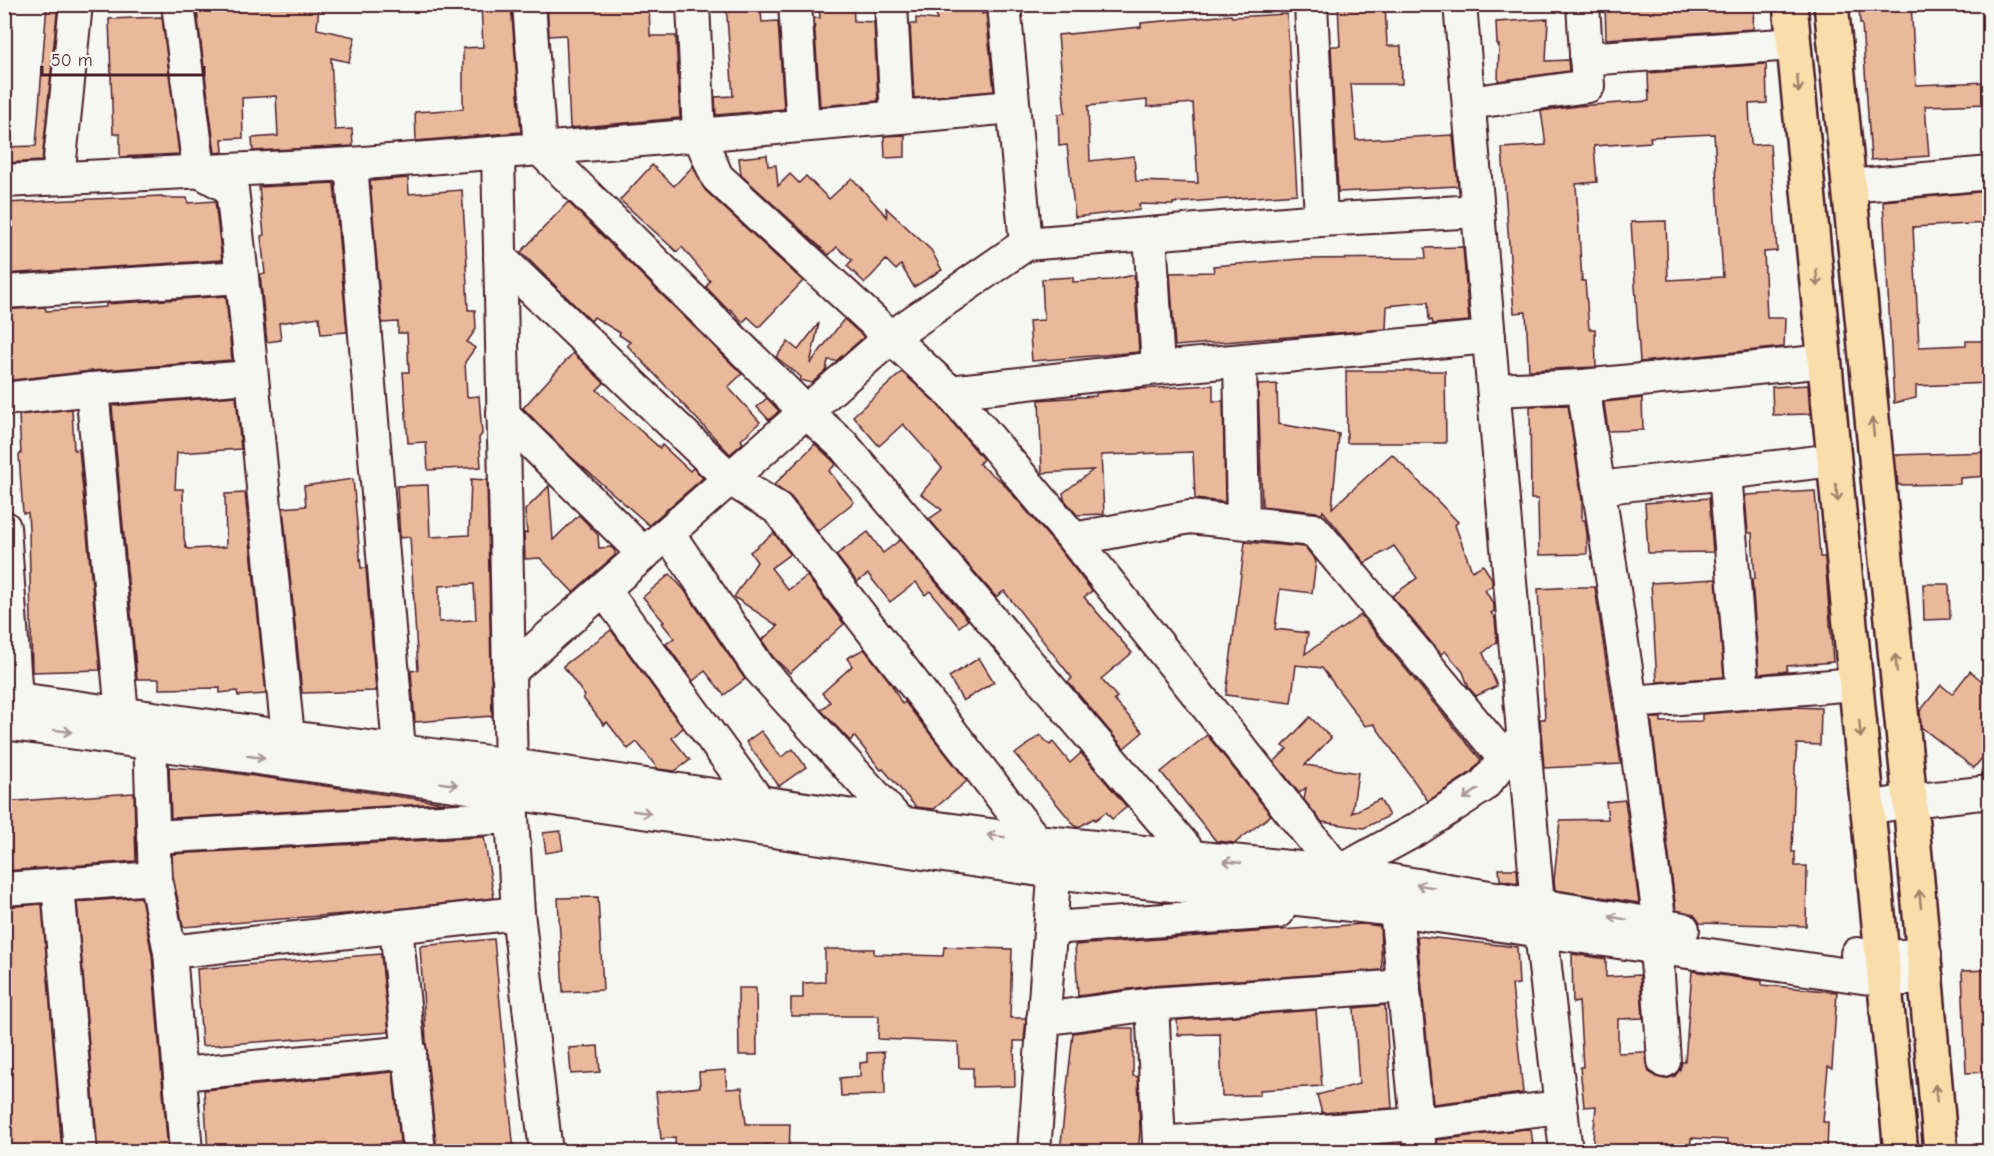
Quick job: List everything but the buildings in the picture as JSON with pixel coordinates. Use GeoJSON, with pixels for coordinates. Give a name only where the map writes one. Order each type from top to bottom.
{"type":"FeatureCollection","features":[{"type":"Feature","properties":{"kind":"main road"},"geometry":{"type":"LineString","coordinates":[[1790,4],[1882,969],[1902,1152]]}},
{"type":"Feature","properties":{"kind":"main road"},"geometry":{"type":"LineString","coordinates":[[1831,4],[1926,966],[1941,1152]]}},
{"type":"Feature","properties":{"kind":"street"},"geometry":{"type":"LineString","coordinates":[[58,178],[76,4]]}},
{"type":"Feature","properties":{"kind":"street"},"geometry":{"type":"LineString","coordinates":[[178,4],[199,171]]}},
{"type":"Feature","properties":{"kind":"street"},"geometry":{"type":"LineString","coordinates":[[529,4],[540,148],[806,412],[843,445],[1194,858]]}},
{"type":"Feature","properties":{"kind":"street"},"geometry":{"type":"LineString","coordinates":[[693,4],[699,135],[717,177],[950,392],[1074,539],[1339,873]]}},
{"type":"Feature","properties":{"kind":"street"},"geometry":{"type":"LineString","coordinates":[[795,4],[803,125]]}},
{"type":"Feature","properties":{"kind":"street"},"geometry":{"type":"LineString","coordinates":[[891,4],[897,117]]}},
{"type":"Feature","properties":{"kind":"street"},"geometry":{"type":"LineString","coordinates":[[1004,4],[1026,244]]}},
{"type":"Feature","properties":{"kind":"street"},"geometry":{"type":"LineString","coordinates":[[1311,4],[1321,220]]}},
{"type":"Feature","properties":{"kind":"street"},"geometry":{"type":"LineString","coordinates":[[1460,4],[1494,390],[1515,748],[1539,917],[1566,1152]]}},
{"type":"Feature","properties":{"kind":"street"},"geometry":{"type":"LineString","coordinates":[[1469,103],[1588,86],[1583,4]]}},
{"type":"Feature","properties":{"kind":"street"},"geometry":{"type":"LineString","coordinates":[[1586,59],[1794,44]]}},
{"type":"Feature","properties":{"kind":"street"},"geometry":{"type":"LineString","coordinates":[[4,181],[351,164],[1013,107]]}},
{"type":"Feature","properties":{"kind":"street"},"geometry":{"type":"LineString","coordinates":[[498,153],[512,792],[518,913],[546,1152]]}},
{"type":"Feature","properties":{"kind":"street"},"geometry":{"type":"LineString","coordinates":[[351,164],[399,750]]}},
{"type":"Feature","properties":{"kind":"street"},"geometry":{"type":"LineString","coordinates":[[199,171],[232,189],[288,737]]}},
{"type":"Feature","properties":{"kind":"street"},"geometry":{"type":"LineString","coordinates":[[1849,186],[1989,173]]}},
{"type":"Feature","properties":{"kind":"street"},"geometry":{"type":"LineString","coordinates":[[508,674],[890,338],[1026,244],[1321,220],[1478,211]]}},
{"type":"Feature","properties":{"kind":"street"},"geometry":{"type":"LineString","coordinates":[[1150,234],[1158,368]]}},
{"type":"Feature","properties":{"kind":"street"},"geometry":{"type":"LineString","coordinates":[[500,258],[730,479],[777,508],[1048,852],[1051,928],[1034,1152]]}},
{"type":"Feature","properties":{"kind":"street"},"geometry":{"type":"LineString","coordinates":[[4,292],[242,277]]}},
{"type":"Feature","properties":{"kind":"street"},"geometry":{"type":"LineString","coordinates":[[950,392],[1158,368],[1489,337]]}},
{"type":"Feature","properties":{"kind":"street"},"geometry":{"type":"LineString","coordinates":[[1240,360],[1244,522]]}},
{"type":"Feature","properties":{"kind":"street"},"geometry":{"type":"LineString","coordinates":[[1494,390],[1583,386],[1825,361]]}},
{"type":"Feature","properties":{"kind":"street"},"geometry":{"type":"LineString","coordinates":[[4,399],[92,389],[251,377]]}},
{"type":"Feature","properties":{"kind":"street"},"geometry":{"type":"LineString","coordinates":[[1583,386],[1631,702],[1658,936],[1664,1061]]}},
{"type":"Feature","properties":{"kind":"street"},"geometry":{"type":"LineString","coordinates":[[92,389],[122,714]]}},
{"type":"Feature","properties":{"kind":"street"},"geometry":{"type":"LineString","coordinates":[[503,414],[644,555]]}},
{"type":"Feature","properties":{"kind":"street"},"geometry":{"type":"LineString","coordinates":[[1599,488],[1834,460]]}},
{"type":"Feature","properties":{"kind":"street"},"geometry":{"type":"LineString","coordinates":[[1725,473],[1743,693]]}},
{"type":"Feature","properties":{"kind":"street"},"geometry":{"type":"LineString","coordinates":[[1074,539],[1190,517],[1314,530],[1515,748]]}},
{"type":"Feature","properties":{"kind":"street"},"geometry":{"type":"LineString","coordinates":[[4,527],[8,706]]}},
{"type":"Feature","properties":{"kind":"street"},"geometry":{"type":"LineString","coordinates":[[668,533],[759,668],[900,824]]}},
{"type":"Feature","properties":{"kind":"street"},"geometry":{"type":"LineString","coordinates":[[604,590],[759,802]]}},
{"type":"Feature","properties":{"kind":"street"},"geometry":{"type":"LineString","coordinates":[[1631,702],[1856,684]]}},
{"type":"Feature","properties":{"kind":"street"},"geometry":{"type":"LineString","coordinates":[[8,706],[122,714],[399,750],[512,792]]}},
{"type":"Feature","properties":{"kind":"street"},"geometry":{"type":"LineString","coordinates":[[8,706],[150,742],[512,792],[1048,852],[1194,858],[1339,873],[1539,917],[1658,936],[1882,969],[1926,966]]}},
{"type":"Feature","properties":{"kind":"street"},"geometry":{"type":"LineString","coordinates":[[150,742],[155,878],[170,952],[186,1152]]}},
{"type":"Feature","properties":{"kind":"street"},"geometry":{"type":"LineString","coordinates":[[1339,873],[1419,828],[1483,786],[1515,748]]}},
{"type":"Feature","properties":{"kind":"street"},"geometry":{"type":"LineString","coordinates":[[153,837],[512,792],[759,802],[900,824],[1354,906],[1539,917]]}},
{"type":"Feature","properties":{"kind":"street"},"geometry":{"type":"LineString","coordinates":[[1867,808],[1989,792]]}},
{"type":"Feature","properties":{"kind":"street"},"geometry":{"type":"LineString","coordinates":[[4,889],[155,878]]}},
{"type":"Feature","properties":{"kind":"street"},"geometry":{"type":"LineString","coordinates":[[58,885],[80,1152]]}},
{"type":"Feature","properties":{"kind":"street"},"geometry":{"type":"LineString","coordinates":[[1051,928],[1354,906]]}},
{"type":"Feature","properties":{"kind":"street"},"geometry":{"type":"LineString","coordinates":[[1396,910],[1418,1138]]}},
{"type":"Feature","properties":{"kind":"street"},"geometry":{"type":"LineString","coordinates":[[170,952],[518,913]]}},
{"type":"Feature","properties":{"kind":"street"},"geometry":{"type":"LineString","coordinates":[[396,927],[419,1152]]}},
{"type":"Feature","properties":{"kind":"street"},"geometry":{"type":"LineString","coordinates":[[1043,1019],[1152,1004],[1404,986]]}},
{"type":"Feature","properties":{"kind":"street"},"geometry":{"type":"LineString","coordinates":[[1152,1004],[1159,1143],[1418,1138],[1561,1107]]}},
{"type":"Feature","properties":{"kind":"street"},"geometry":{"type":"LineString","coordinates":[[181,1074],[410,1052]]}}]}
